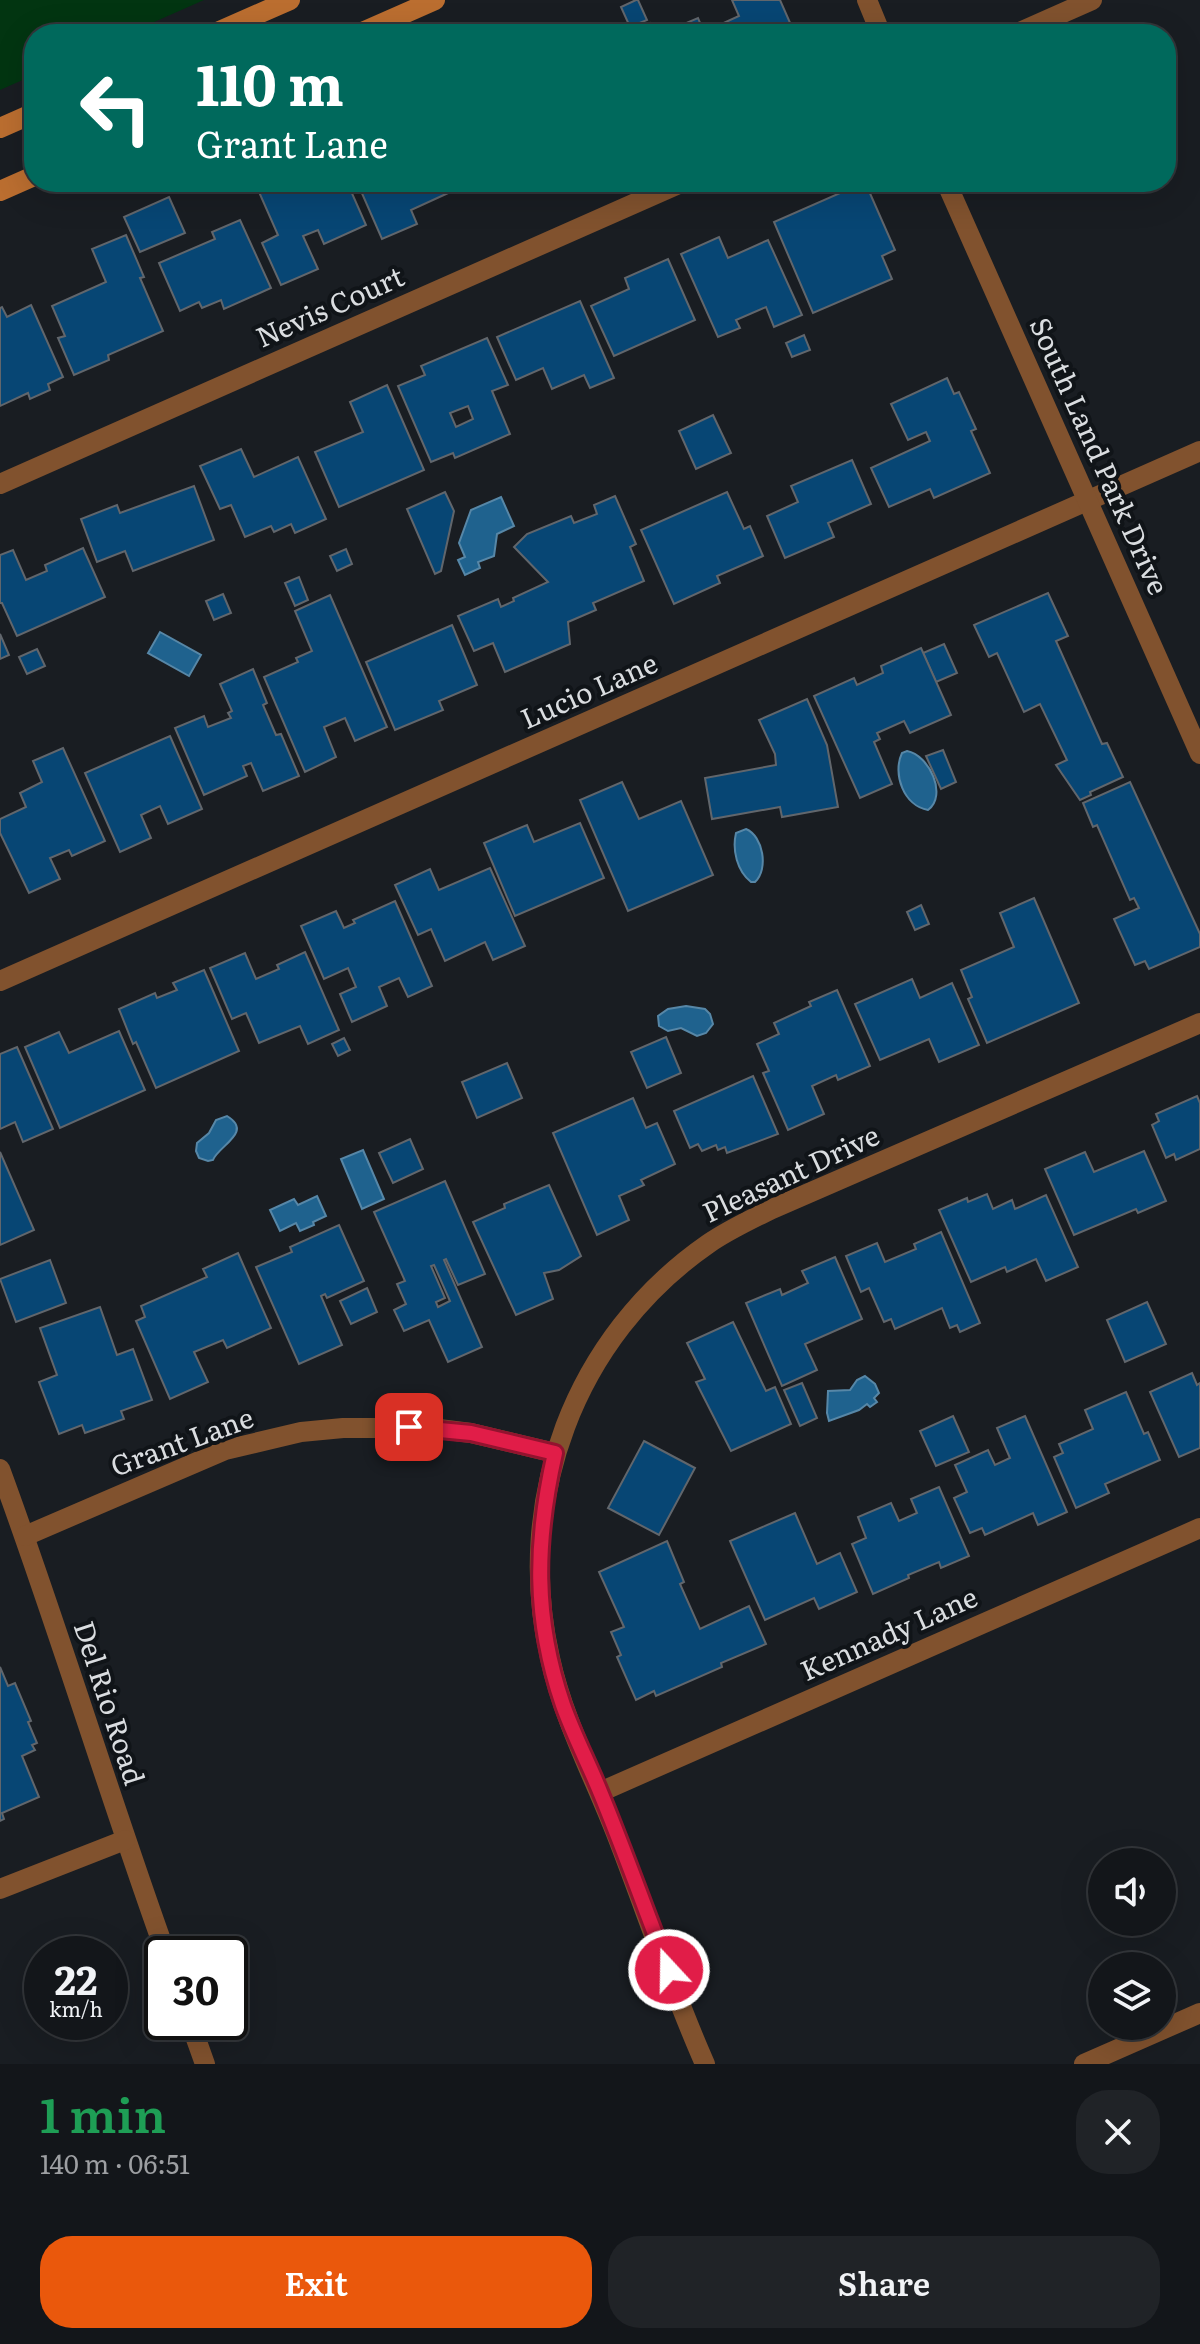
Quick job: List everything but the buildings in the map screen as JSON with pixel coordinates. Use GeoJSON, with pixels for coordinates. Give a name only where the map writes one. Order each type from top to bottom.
{"type":"FeatureCollection","features":[{"type":"Feature","properties":{"kind":"main road"},"geometry":{"type":"LineString","coordinates":[[236,24],[290,0]]}},
{"type":"Feature","properties":{"kind":"main road"},"geometry":{"type":"LineString","coordinates":[[381,24],[435,0]]}},
{"type":"Feature","properties":{"kind":"main road"},"geometry":{"type":"LineString","coordinates":[[0,128],[24,117]]}},
{"type":"Feature","properties":{"kind":"main road"},"geometry":{"type":"LineString","coordinates":[[0,191],[24,180]]}},
{"type":"Feature","properties":{"kind":"street"},"geometry":{"type":"LineString","coordinates":[[867,0],[877,24]]}},
{"type":"Feature","properties":{"kind":"street"},"geometry":{"type":"LineString","coordinates":[[1038,24],[1092,0]]}},
{"type":"Feature","properties":{"kind":"street","name":"Nevis Court"},"geometry":{"type":"LineString","coordinates":[[0,484],[660,192]]}},
{"type":"Feature","properties":{"kind":"street","name":"South Land Park Drive"},"geometry":{"type":"LineString","coordinates":[[950,192],[1200,754]]}},
{"type":"Feature","properties":{"kind":"street","name":"Lucio Lane"},"geometry":{"type":"LineString","coordinates":[[0,981],[1200,451]]}},
{"type":"Feature","properties":{"kind":"street","name":"Pleasant Drive"},"geometry":{"type":"LineString","coordinates":[[705,2064],[600,1792],[562,1703],[542,1616],[540,1538],[547,1490],[555,1453],[586,1379],[630,1314],[654,1289],[709,1243],[772,1209],[1200,1023]]}},
{"type":"Feature","properties":{"kind":"street","name":"Grant Lane"},"geometry":{"type":"LineString","coordinates":[[25,1536],[225,1450],[301,1432],[343,1428],[431,1428],[471,1433],[555,1453]]}},
{"type":"Feature","properties":{"kind":"street","name":"Del Rio Road"},"geometry":{"type":"LineString","coordinates":[[0,1469],[160,1936]]}},
{"type":"Feature","properties":{"kind":"street","name":"Kennady Lane"},"geometry":{"type":"LineString","coordinates":[[600,1792],[1200,1528]]}},
{"type":"Feature","properties":{"kind":"street"},"geometry":{"type":"LineString","coordinates":[[0,1889],[125,1840]]}},
{"type":"Feature","properties":{"kind":"street"},"geometry":{"type":"LineString","coordinates":[[1084,2064],[1200,2013]]}},
{"type":"Feature","properties":{"kind":"street"},"geometry":{"type":"LineString","coordinates":[[196,2040],[205,2064]]}},
{"type":"Feature","properties":{"kind":"green space"},"geometry":{"type":"Polygon","coordinates":[[[0,0],[204,0],[150,24],[24,24],[24,79],[0,90],[0,0]]]}},
{"type":"Feature","properties":{"kind":"water"},"geometry":{"type":"Polygon","coordinates":[[[501,497],[514,526],[497,534],[494,556],[478,562],[480,568],[465,575],[458,560],[465,557],[459,543],[471,510],[501,497]]]}},
{"type":"Feature","properties":{"kind":"water"},"geometry":{"type":"Polygon","coordinates":[[[160,632],[201,655],[189,676],[148,653],[160,632]]]}},
{"type":"Feature","properties":{"kind":"water"},"geometry":{"type":"Polygon","coordinates":[[[907,751],[922,760],[933,776],[936,795],[928,810],[912,802],[902,788],[899,761],[902,753],[907,751]]]}},
{"type":"Feature","properties":{"kind":"water"},"geometry":{"type":"Polygon","coordinates":[[[746,829],[757,838],[762,853],[762,869],[755,882],[751,882],[742,872],[735,853],[736,833],[746,829]]]}},
{"type":"Feature","properties":{"kind":"water"},"geometry":{"type":"Polygon","coordinates":[[[686,1006],[705,1009],[710,1014],[713,1024],[706,1033],[697,1036],[681,1028],[668,1031],[659,1026],[658,1016],[668,1009],[686,1006]]]}},
{"type":"Feature","properties":{"kind":"water"},"geometry":{"type":"Polygon","coordinates":[[[227,1116],[237,1128],[232,1139],[213,1160],[199,1158],[197,1143],[209,1133],[216,1120],[227,1116]]]}},
{"type":"Feature","properties":{"kind":"water"},"geometry":{"type":"Polygon","coordinates":[[[363,1150],[384,1199],[362,1209],[341,1159],[363,1150]]]}},
{"type":"Feature","properties":{"kind":"water"},"geometry":{"type":"Polygon","coordinates":[[[317,1196],[326,1216],[300,1231],[296,1223],[280,1231],[270,1210],[294,1199],[298,1205],[317,1196]]]}},
{"type":"Feature","properties":{"kind":"water"},"geometry":{"type":"Polygon","coordinates":[[[865,1376],[875,1384],[879,1393],[874,1398],[877,1402],[829,1421],[828,1391],[850,1390],[857,1380],[865,1376]]]}},
{"type":"Feature","properties":{"kind":"route"},"geometry":{"type":"LineString","coordinates":[[409,1427],[471,1433],[555,1453],[540,1538],[539,1578],[550,1659],[579,1748],[600,1792],[669,1970]]}}]}
